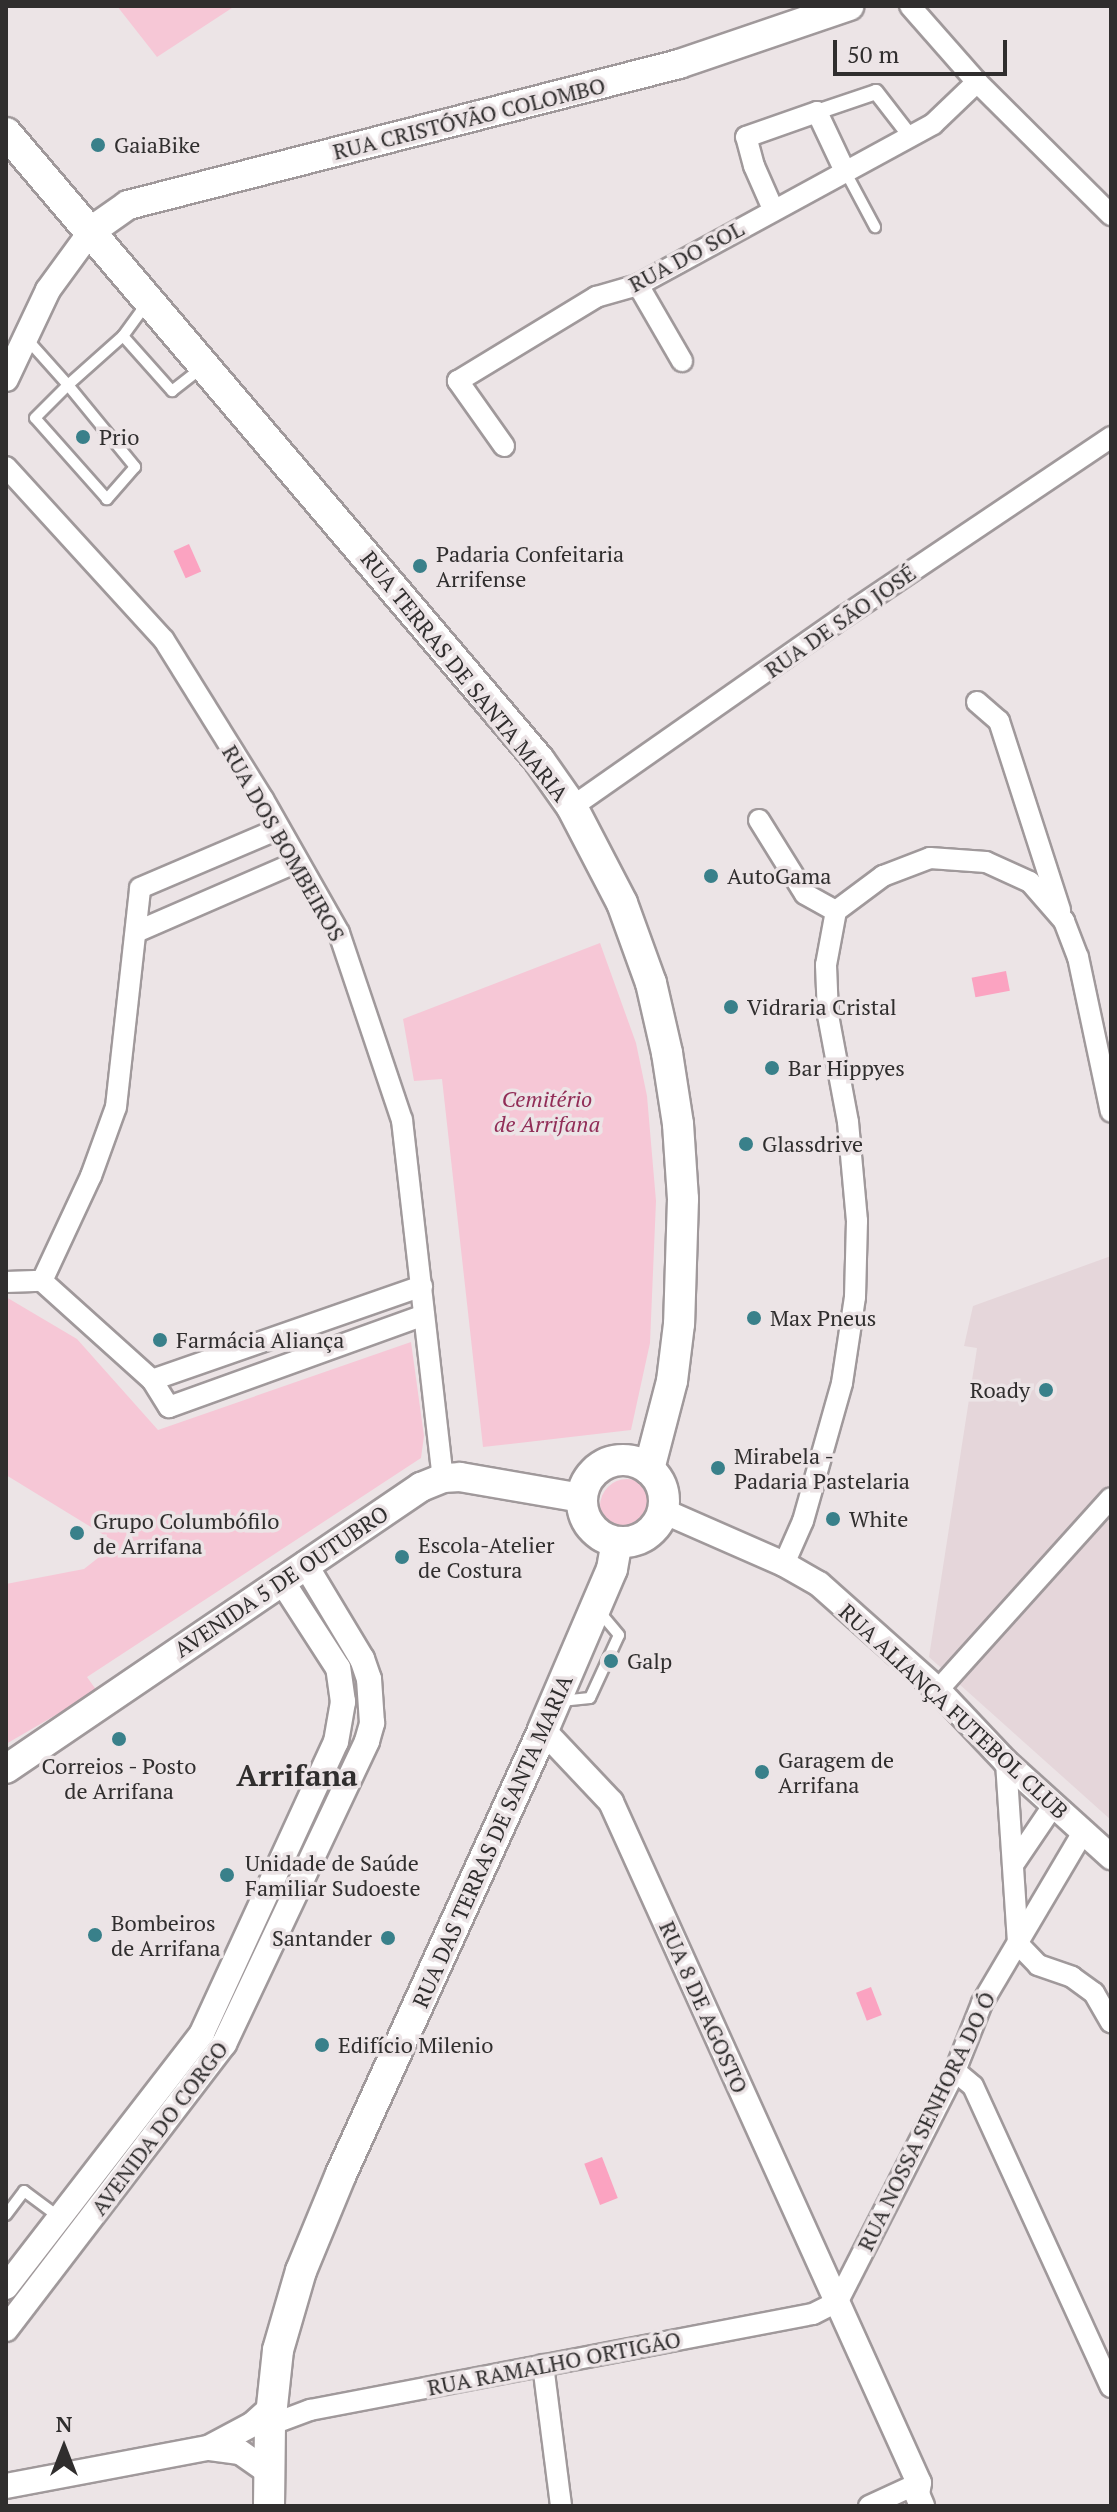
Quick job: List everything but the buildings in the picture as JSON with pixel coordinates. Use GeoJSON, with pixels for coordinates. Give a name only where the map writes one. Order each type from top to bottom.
{"type":"FeatureCollection","features":[{"type":"Feature","properties":{"kind":"main road","name":"RUA CRISTÓVÃO COLOMBO"},"geometry":{"type":"LineString","coordinates":[[91,231],[128,205],[679,64],[849,6]]}},
{"type":"Feature","properties":{"kind":"main road","name":"RUA TERRAS DE SANTA MARIA"},"geometry":{"type":"LineString","coordinates":[[6,133],[477,682],[572,807],[622,903],[651,983],[678,1124],[684,1265],[672,1381],[649,1469]]}},
{"type":"Feature","properties":{"kind":"main road"},"geometry":{"type":"LineString","coordinates":[[625,1461],[649,1469],[662,1488],[663,1511],[658,1522],[641,1538],[617,1542],[595,1532],[583,1511],[582,1498],[584,1486],[600,1467],[625,1461]]}},
{"type":"Feature","properties":{"kind":"main road"},"geometry":{"type":"LineString","coordinates":[[443,1478],[460,1477],[582,1498]]}},
{"type":"Feature","properties":{"kind":"main road","name":"AVENIDA 5 DE OUTUBRO"},"geometry":{"type":"LineString","coordinates":[[6,1769],[305,1564],[421,1487],[443,1478]]}},
{"type":"Feature","properties":{"kind":"main road","name":"RUA DAS TERRAS DE SANTA MARIA"},"geometry":{"type":"LineString","coordinates":[[269,2506],[271,2416],[278,2350],[301,2271],[341,2174],[543,1730],[612,1569],[617,1542]]}},
{"type":"Feature","properties":{"kind":"street"},"geometry":{"type":"LineString","coordinates":[[910,6],[977,82],[1111,215]]}},
{"type":"Feature","properties":{"kind":"street","name":"RUA DO SOL"},"geometry":{"type":"LineString","coordinates":[[504,446],[458,381],[596,297],[638,285],[844,169],[933,124],[977,82]]}},
{"type":"Feature","properties":{"kind":"street"},"geometry":{"type":"LineString","coordinates":[[773,209],[754,166],[746,137],[876,92],[910,136]]}},
{"type":"Feature","properties":{"kind":"street"},"geometry":{"type":"LineString","coordinates":[[817,112],[844,169]]}},
{"type":"Feature","properties":{"kind":"street"},"geometry":{"type":"LineString","coordinates":[[6,379],[48,290],[91,231]]}},
{"type":"Feature","properties":{"kind":"street"},"geometry":{"type":"LineString","coordinates":[[638,285],[682,361]]}},
{"type":"Feature","properties":{"kind":"street","name":"RUA DE SÃO JOSÉ"},"geometry":{"type":"LineString","coordinates":[[572,807],[845,616],[1111,437]]}},
{"type":"Feature","properties":{"kind":"street","name":"RUA DOS BOMBEIROS"},"geometry":{"type":"LineString","coordinates":[[6,467],[164,640],[339,933],[402,1120],[443,1478]]}},
{"type":"Feature","properties":{"kind":"street"},"geometry":{"type":"LineString","coordinates":[[977,702],[999,721],[1078,957],[1111,1112]]}},
{"type":"Feature","properties":{"kind":"street"},"geometry":{"type":"LineString","coordinates":[[759,820],[805,894],[836,911]]}},
{"type":"Feature","properties":{"kind":"street"},"geometry":{"type":"LineString","coordinates":[[42,1281],[91,1176],[116,1107],[140,888],[278,829]]}},
{"type":"Feature","properties":{"kind":"street"},"geometry":{"type":"LineString","coordinates":[[784,1564],[803,1521],[842,1383],[855,1297],[857,1221],[851,1150],[828,1015],[826,965],[836,911],[883,876],[930,858],[986,862],[1030,882],[1064,921]]}},
{"type":"Feature","properties":{"kind":"street"},"geometry":{"type":"LineString","coordinates":[[136,932],[297,862]]}},
{"type":"Feature","properties":{"kind":"street"},"geometry":{"type":"LineString","coordinates":[[6,1282],[42,1281],[152,1380],[169,1407],[424,1315]]}},
{"type":"Feature","properties":{"kind":"street"},"geometry":{"type":"LineString","coordinates":[[152,1380],[422,1286]]}},
{"type":"Feature","properties":{"kind":"street"},"geometry":{"type":"LineString","coordinates":[[253,1345],[264,1373]]}},
{"type":"Feature","properties":{"kind":"street"},"geometry":{"type":"LineString","coordinates":[[938,1690],[1111,1498]]}},
{"type":"Feature","properties":{"kind":"street","name":"RUA ALIANÇA FUTEBOL CLUB"},"geometry":{"type":"LineString","coordinates":[[663,1511],[784,1564],[819,1584],[938,1690],[1006,1762],[1111,1857]]}},
{"type":"Feature","properties":{"kind":"street","name":"AVENIDA DO CORGO"},"geometry":{"type":"LineString","coordinates":[[6,2329],[224,2044],[367,1741],[372,1723],[369,1679],[362,1659],[305,1564]]}},
{"type":"Feature","properties":{"kind":"street","name":"AVENIDA DO CORGO"},"geometry":{"type":"LineString","coordinates":[[6,2287],[202,2033],[336,1742],[343,1702],[338,1668],[281,1580]]}},
{"type":"Feature","properties":{"kind":"street","name":"RUA 8 DE AGOSTO"},"geometry":{"type":"LineString","coordinates":[[543,1730],[611,1802],[838,2301],[921,2495],[930,2490],[937,2506]]}},
{"type":"Feature","properties":{"kind":"street"},"geometry":{"type":"LineString","coordinates":[[1006,1762],[1018,1944],[1038,1965],[1072,1977],[1094,1993],[1111,2022]]}},
{"type":"Feature","properties":{"kind":"street"},"geometry":{"type":"LineString","coordinates":[[1013,1865],[1053,1806]]}},
{"type":"Feature","properties":{"kind":"street","name":"RUA NOSSA SENHORA DO Ó"},"geometry":{"type":"LineString","coordinates":[[838,2301],[955,2071],[982,2003],[1083,1832]]}},
{"type":"Feature","properties":{"kind":"street"},"geometry":{"type":"LineString","coordinates":[[955,2071],[973,2086],[1111,2387]]}},
{"type":"Feature","properties":{"kind":"street","name":"RUA RAMALHO ORTIGÃO"},"geometry":{"type":"LineString","coordinates":[[271,2416],[813,2314],[838,2301]]}},
{"type":"Feature","properties":{"kind":"street"},"geometry":{"type":"LineString","coordinates":[[543,2365],[561,2506]]}},
{"type":"Feature","properties":{"kind":"street"},"geometry":{"type":"LineString","coordinates":[[6,2486],[208,2448],[271,2416]]}},
{"type":"Feature","properties":{"kind":"street"},"geometry":{"type":"LineString","coordinates":[[208,2448],[240,2452],[270,2473]]}},
{"type":"Feature","properties":{"kind":"street"},"geometry":{"type":"LineString","coordinates":[[869,2506],[921,2495]]}},
{"type":"Feature","properties":{"kind":"lane"},"geometry":{"type":"LineString","coordinates":[[844,169],[875,227]]}},
{"type":"Feature","properties":{"kind":"lane"},"geometry":{"type":"LineString","coordinates":[[26,338],[68,385],[135,467],[107,499],[35,418],[68,385],[123,336],[149,299]]}},
{"type":"Feature","properties":{"kind":"lane"},"geometry":{"type":"LineString","coordinates":[[123,336],[172,391],[206,365]]}},
{"type":"Feature","properties":{"kind":"lane"},"geometry":{"type":"LineString","coordinates":[[6,2215],[24,2191],[60,2217]]}},
{"type":"Feature","properties":{"kind":"shaded area"},"geometry":{"type":"Polygon","coordinates":[[[189,544],[201,571],[186,578],[173,551],[189,544]]]}},
{"type":"Feature","properties":{"kind":"shaded area"},"geometry":{"type":"Polygon","coordinates":[[[1006,971],[1010,991],[975,997],[972,978],[1006,971]]]}},
{"type":"Feature","properties":{"kind":"shaded area"},"geometry":{"type":"Polygon","coordinates":[[[1111,1256],[1111,1820],[929,1657],[977,1348],[964,1346],[973,1306],[1111,1256]]]}},
{"type":"Feature","properties":{"kind":"shaded area"},"geometry":{"type":"Polygon","coordinates":[[[871,1987],[882,2015],[867,2021],[856,1993],[871,1987]]]}},
{"type":"Feature","properties":{"kind":"shaded area"},"geometry":{"type":"Polygon","coordinates":[[[602,2157],[618,2198],[600,2205],[584,2164],[602,2157]]]}},
{"type":"Feature","properties":{"kind":"green space"},"geometry":{"type":"Polygon","coordinates":[[[117,6],[235,6],[157,57],[117,6]]]}},
{"type":"Feature","properties":{"kind":"green space","name":"Cemitério de Arrifana"},"geometry":{"type":"Polygon","coordinates":[[[600,943],[636,1043],[647,1096],[656,1201],[650,1343],[631,1430],[483,1447],[442,1079],[414,1081],[403,1019],[600,943]]]}},
{"type":"Feature","properties":{"kind":"green space"},"geometry":{"type":"Polygon","coordinates":[[[6,1297],[77,1339],[158,1430],[411,1342],[424,1436],[421,1458],[87,1677],[97,1691],[6,1744],[6,1584],[84,1569],[117,1543],[6,1475],[6,1297]]]}},
{"type":"Feature","properties":{"kind":"green space"},"geometry":{"type":"Polygon","coordinates":[[[627,1479],[646,1487],[654,1506],[646,1525],[627,1533],[608,1525],[600,1506],[608,1487],[627,1479]]]}},
{"type":"Feature","properties":{"kind":"place","name":"GaiaBike"},"geometry":{"type":"Point","coordinates":[98,145]}},
{"type":"Feature","properties":{"kind":"place","name":"Prio"},"geometry":{"type":"Point","coordinates":[83,437]}},
{"type":"Feature","properties":{"kind":"place","name":"Padaria Confeitaria Arrifense"},"geometry":{"type":"Point","coordinates":[420,566]}},
{"type":"Feature","properties":{"kind":"place","name":"AutoGama"},"geometry":{"type":"Point","coordinates":[711,876]}},
{"type":"Feature","properties":{"kind":"place","name":"Vidraria Cristal"},"geometry":{"type":"Point","coordinates":[731,1007]}},
{"type":"Feature","properties":{"kind":"place","name":"Bar Hippyes"},"geometry":{"type":"Point","coordinates":[772,1068]}},
{"type":"Feature","properties":{"kind":"place","name":"Glassdrive"},"geometry":{"type":"Point","coordinates":[746,1144]}},
{"type":"Feature","properties":{"kind":"place","name":"Max Pneus"},"geometry":{"type":"Point","coordinates":[754,1318]}},
{"type":"Feature","properties":{"kind":"place","name":"Farmácia Aliança"},"geometry":{"type":"Point","coordinates":[160,1340]}},
{"type":"Feature","properties":{"kind":"place","name":"Roady"},"geometry":{"type":"Point","coordinates":[1046,1390]}},
{"type":"Feature","properties":{"kind":"place","name":"Mirabela - Padaria Pastelaria"},"geometry":{"type":"Point","coordinates":[718,1468]}},
{"type":"Feature","properties":{"kind":"place","name":"White"},"geometry":{"type":"Point","coordinates":[833,1519]}},
{"type":"Feature","properties":{"kind":"place","name":"Grupo Columbófilo de Arrifana"},"geometry":{"type":"Point","coordinates":[77,1533]}},
{"type":"Feature","properties":{"kind":"place","name":"Escola-Atelier de Costura"},"geometry":{"type":"Point","coordinates":[402,1557]}},
{"type":"Feature","properties":{"kind":"place","name":"Galp"},"geometry":{"type":"Point","coordinates":[611,1661]}},
{"type":"Feature","properties":{"kind":"place","name":"Correios - Posto de Arrifana"},"geometry":{"type":"Point","coordinates":[119,1739]}},
{"type":"Feature","properties":{"kind":"place","name":"Garagem de Arrifana"},"geometry":{"type":"Point","coordinates":[762,1772]}},
{"type":"Feature","properties":{"kind":"place","name":"Unidade de Saúde Familiar Sudoeste"},"geometry":{"type":"Point","coordinates":[227,1875]}},
{"type":"Feature","properties":{"kind":"place","name":"Bombeiros de Arrifana"},"geometry":{"type":"Point","coordinates":[95,1935]}},
{"type":"Feature","properties":{"kind":"place","name":"Santander"},"geometry":{"type":"Point","coordinates":[388,1938]}},
{"type":"Feature","properties":{"kind":"place","name":"Edifício Milenio"},"geometry":{"type":"Point","coordinates":[322,2045]}},
{"type":"Feature","properties":{"kind":"district","name":"Arrifana"},"geometry":{"type":"Point","coordinates":[297,1775]}}]}
